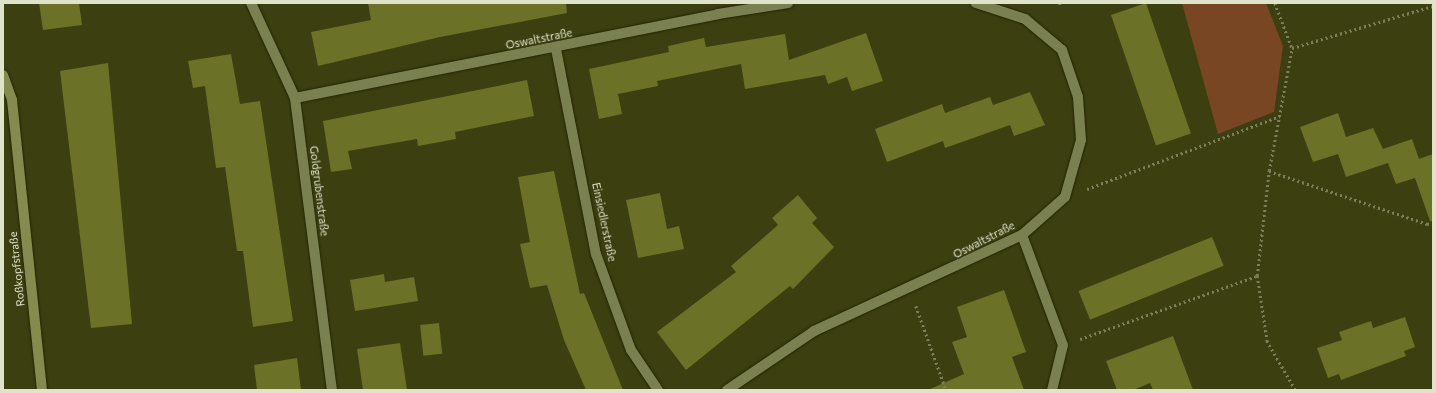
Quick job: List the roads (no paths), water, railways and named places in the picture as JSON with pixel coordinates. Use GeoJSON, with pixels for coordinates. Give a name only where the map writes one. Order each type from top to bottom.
{"type":"FeatureCollection","features":[{"type":"Feature","properties":{"kind":"main road","name":"Roßkopfstraße"},"geometry":{"type":"LineString","coordinates":[[3,75],[12,100],[42,390]]}},
{"type":"Feature","properties":{"kind":"street","name":"Goldgrubenstraße"},"geometry":{"type":"LineString","coordinates":[[251,3],[295,98],[332,390]]}},
{"type":"Feature","properties":{"kind":"street","name":"Oswaltstraße"},"geometry":{"type":"LineString","coordinates":[[295,98],[556,48],[718,14],[788,3]]}},
{"type":"Feature","properties":{"kind":"street","name":"Oswaltstraße"},"geometry":{"type":"LineString","coordinates":[[728,390],[814,331],[1022,235],[1065,197],[1081,140],[1078,97],[1062,50],[1026,19],[976,3]]}},
{"type":"Feature","properties":{"kind":"street","name":"Einsiedlerstraße"},"geometry":{"type":"LineString","coordinates":[[556,48],[596,254],[631,350],[658,390]]}},
{"type":"Feature","properties":{"kind":"street"},"geometry":{"type":"LineString","coordinates":[[1022,235],[1063,345],[1052,390]]}}]}
